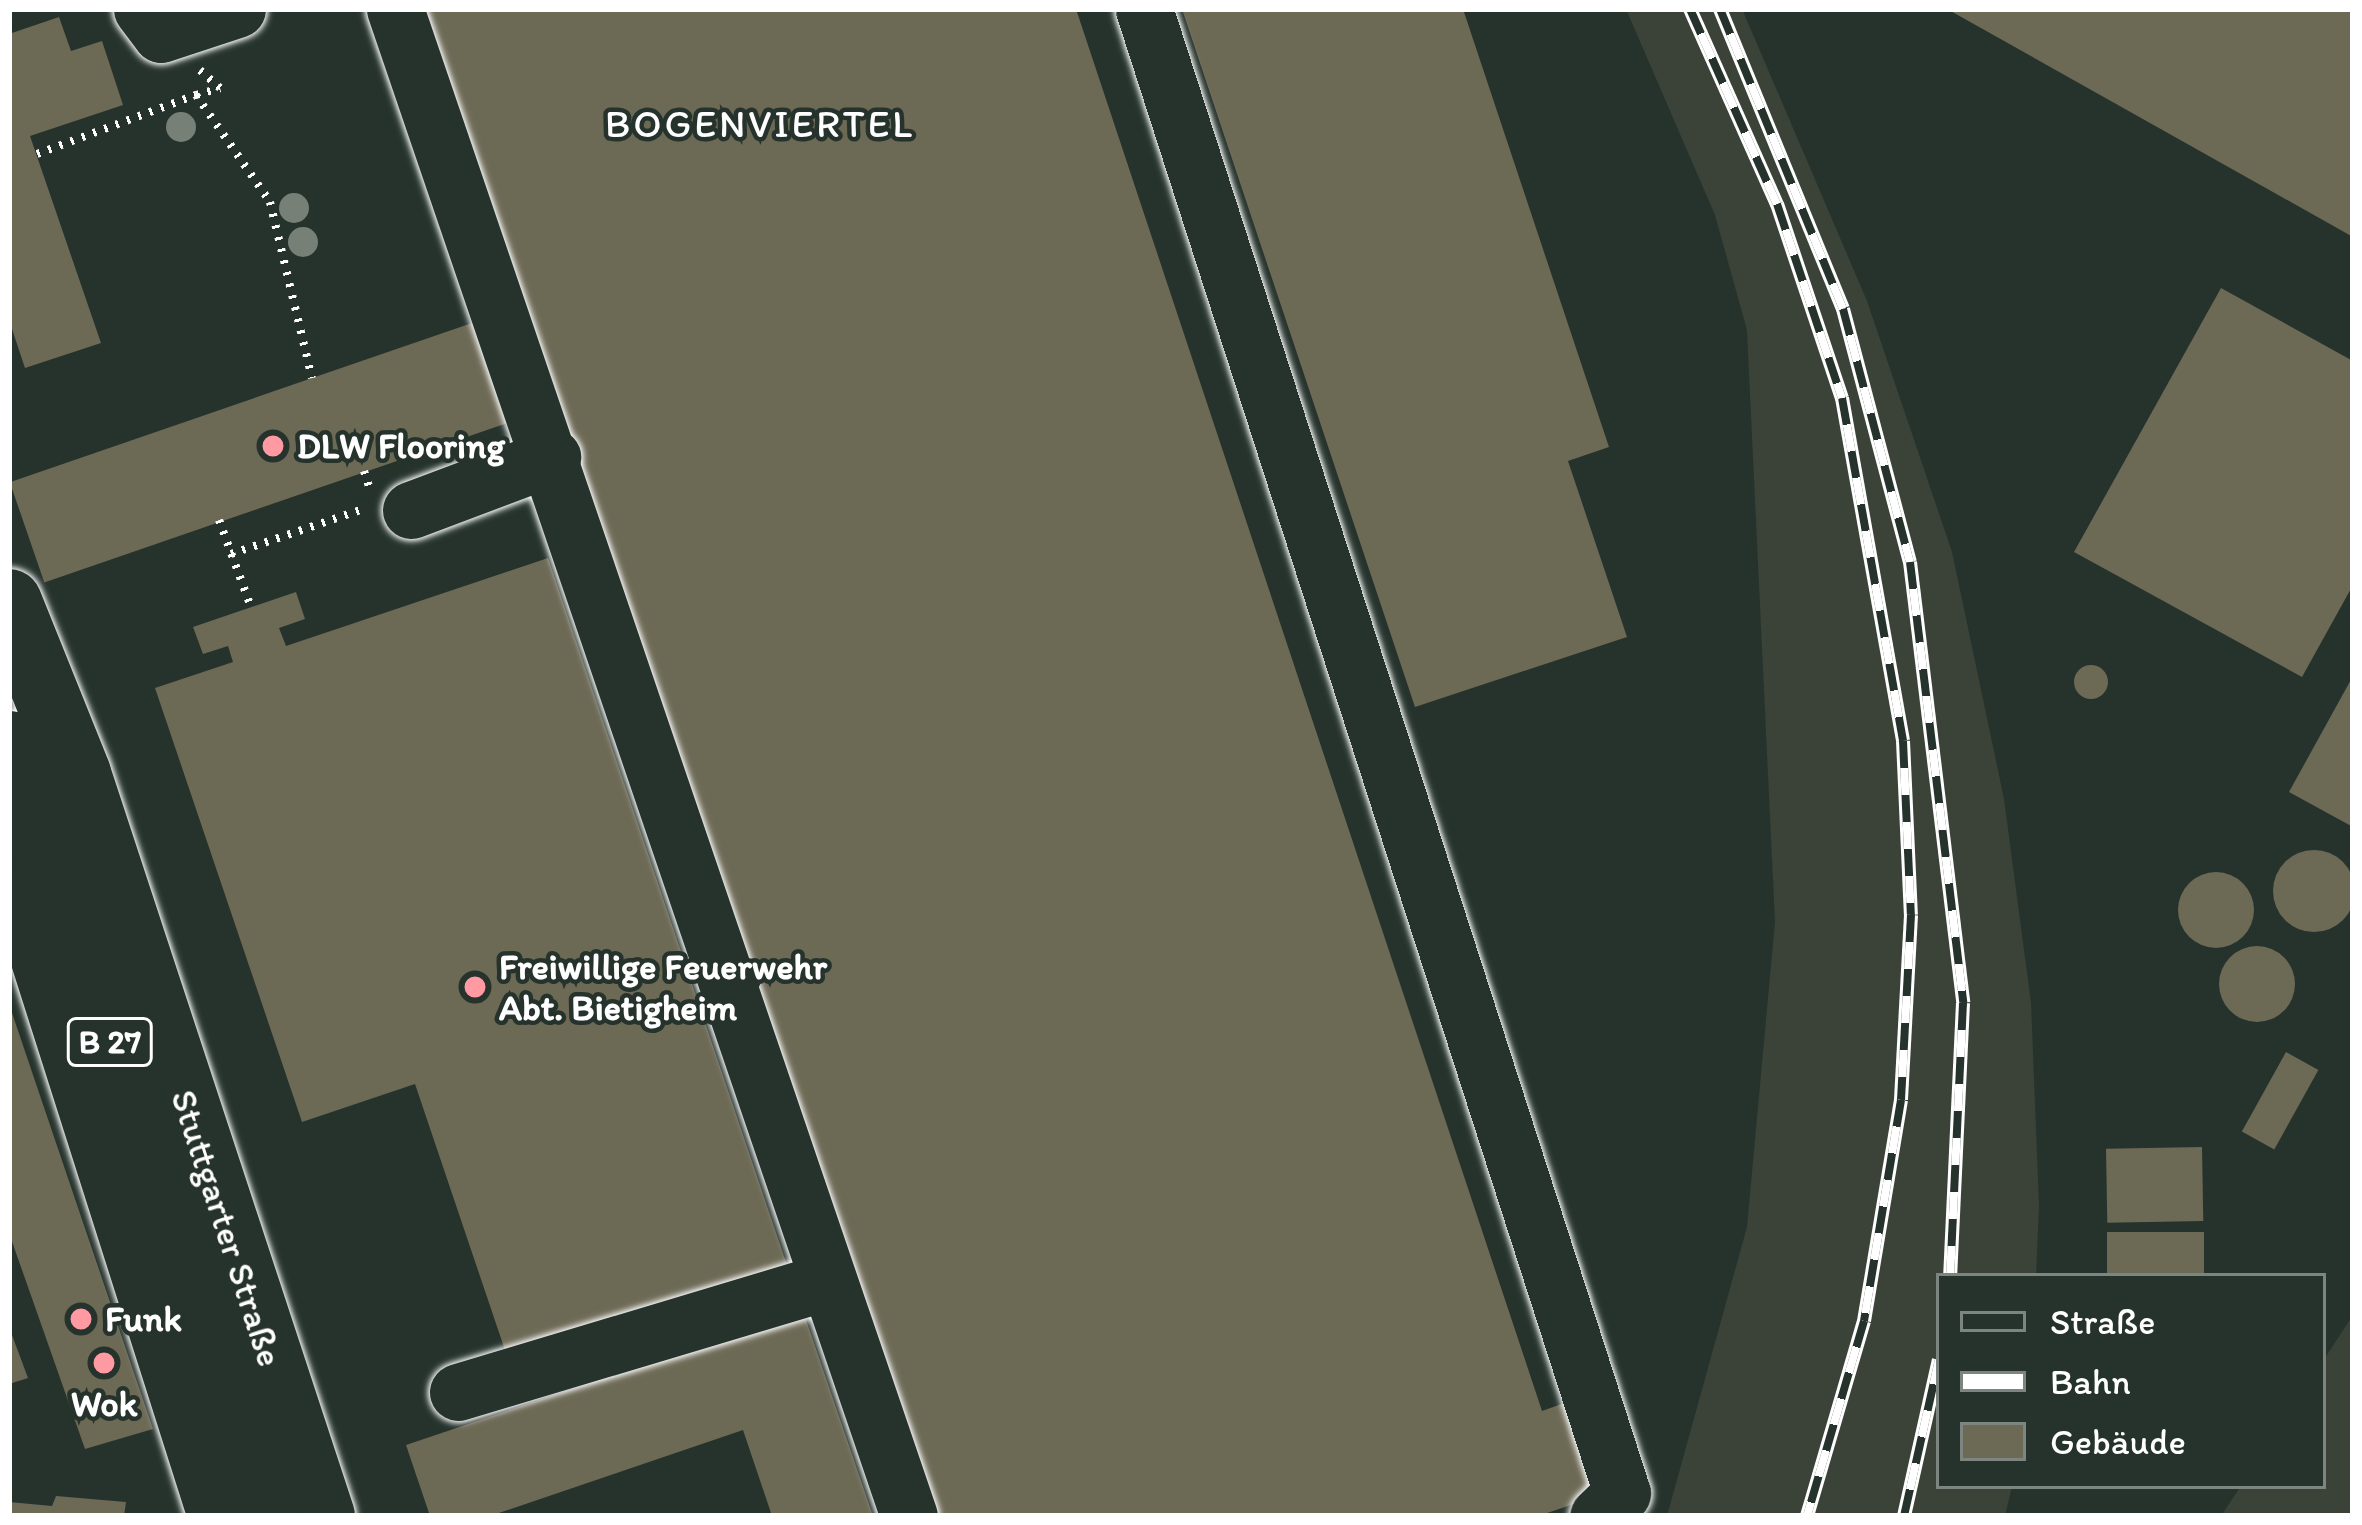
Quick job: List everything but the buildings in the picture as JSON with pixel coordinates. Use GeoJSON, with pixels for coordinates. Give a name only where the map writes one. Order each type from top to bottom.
{"type":"FeatureCollection","features":[{"type":"Feature","properties":{"kind":"main road","name":"Stuttgarter Straße"},"geometry":{"type":"LineString","coordinates":[[9,602],[31,777],[270,1516]]}},
{"type":"Feature","properties":{"kind":"main road","name":"Stuttgarter Straße"},"geometry":{"type":"LineString","coordinates":[[31,777],[322,1516]]}},
{"type":"Feature","properties":{"kind":"lane"},"geometry":{"type":"LineString","coordinates":[[142,9],[161,34],[237,9]]}},
{"type":"Feature","properties":{"kind":"lane"},"geometry":{"type":"LineString","coordinates":[[395,9],[552,457],[909,1516]]}},
{"type":"Feature","properties":{"kind":"lane"},"geometry":{"type":"LineString","coordinates":[[1144,9],[1622,1493],[1598,1516]]}},
{"type":"Feature","properties":{"kind":"lane"},"geometry":{"type":"LineString","coordinates":[[412,510],[552,457]]}},
{"type":"Feature","properties":{"kind":"lane"},"geometry":{"type":"LineString","coordinates":[[31,777],[12,875],[216,1516]]}},
{"type":"Feature","properties":{"kind":"lane"},"geometry":{"type":"LineString","coordinates":[[458,1392],[828,1281]]}},
{"type":"Feature","properties":{"kind":"path"},"geometry":{"type":"LineString","coordinates":[[37,154],[196,95],[271,202],[312,378]]}},
{"type":"Feature","properties":{"kind":"path"},"geometry":{"type":"LineString","coordinates":[[231,554],[376,504],[412,510]]}},
{"type":"Feature","properties":{"kind":"path"},"geometry":{"type":"LineString","coordinates":[[219,520],[251,608]]}},
{"type":"Feature","properties":{"kind":"shaded area"},"geometry":{"type":"Polygon","coordinates":[[[1626,9],[1742,9],[1867,301],[1952,552],[2004,799],[2031,1003],[2039,1206],[2036,1273],[1936,1273],[1936,1489],[2011,1489],[2005,1516],[1667,1516],[1747,1227],[1775,922],[1747,330],[1715,215],[1626,9]]]}},
{"type":"Feature","properties":{"kind":"shaded area"},"geometry":{"type":"Polygon","coordinates":[[[2353,1315],[2353,1516],[2221,1516],[2239,1489],[2326,1489],[2326,1356],[2353,1315]]]}},
{"type":"Feature","properties":{"kind":"railway"},"geometry":{"type":"LineString","coordinates":[[1690,9],[1777,204],[1842,398],[1903,741],[1911,915],[1901,1100],[1864,1321],[1807,1516]]}},
{"type":"Feature","properties":{"kind":"railway"},"geometry":{"type":"LineString","coordinates":[[1720,9],[1843,309],[1910,562],[1963,1003],[1950,1273]]}},
{"type":"Feature","properties":{"kind":"railway"},"geometry":{"type":"LineString","coordinates":[[1904,1516],[1936,1373]]}},
{"type":"Feature","properties":{"kind":"place","name":"DLW Flooring"},"geometry":{"type":"Point","coordinates":[273,446]}},
{"type":"Feature","properties":{"kind":"place","name":"Freiwillige Feuerwehr Abt. Bietigheim"},"geometry":{"type":"Point","coordinates":[475,987]}},
{"type":"Feature","properties":{"kind":"place","name":"Funk"},"geometry":{"type":"Point","coordinates":[81,1319]}},
{"type":"Feature","properties":{"kind":"place","name":"Wok"},"geometry":{"type":"Point","coordinates":[104,1363]}},
{"type":"Feature","properties":{"kind":"district","name":"BOGENVIERTEL"},"geometry":{"type":"Point","coordinates":[760,124]}}]}
